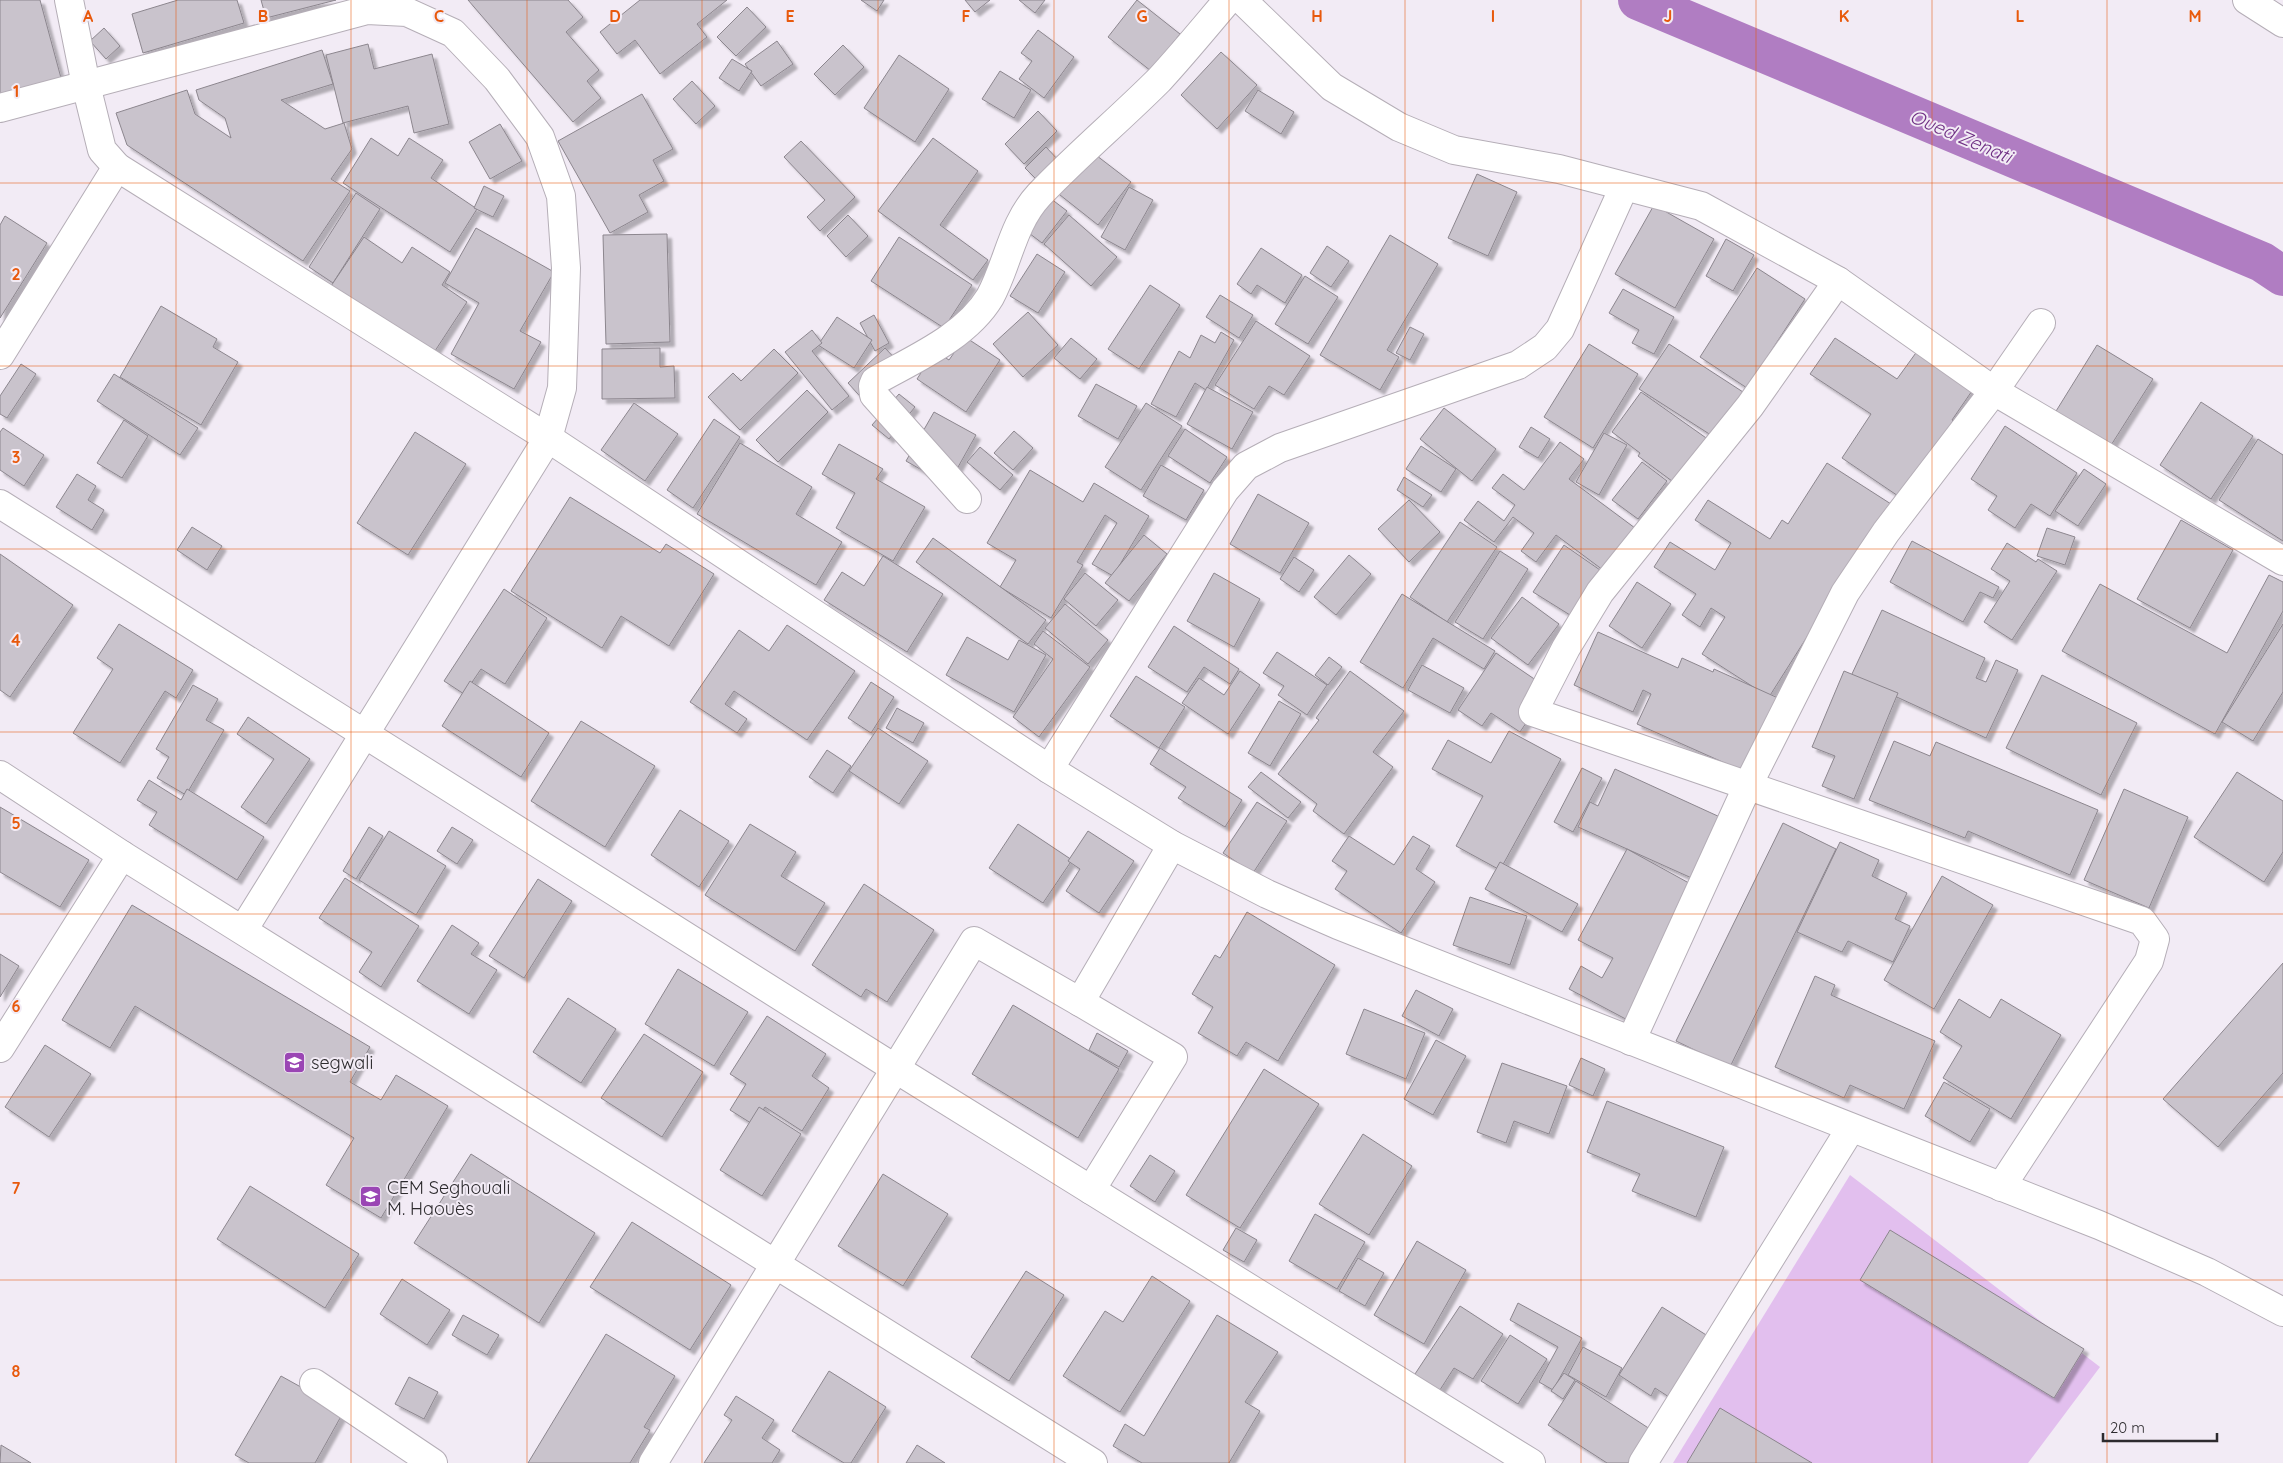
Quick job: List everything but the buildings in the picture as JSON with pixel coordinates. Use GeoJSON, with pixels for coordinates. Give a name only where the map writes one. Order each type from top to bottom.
{"type":"FeatureCollection","features":[{"type":"Feature","properties":{"kind":"street"},"geometry":{"type":"LineString","coordinates":[[69,0],[86,85],[102,150],[117,167],[548,438],[1049,769],[1172,845],[1267,894],[1329,921],[2099,1225],[2207,1272],[2283,1312]]}},
{"type":"Feature","properties":{"kind":"street"},"geometry":{"type":"LineString","coordinates":[[968,499],[874,395],[873,386],[876,381],[962,329],[977,314],[990,296],[1015,234],[1038,196],[1159,79],[1228,0]]}},
{"type":"Feature","properties":{"kind":"street"},"geometry":{"type":"LineString","coordinates":[[1242,0],[1332,87],[1399,127],[1454,150],[1559,169],[1701,206],[1838,281],[1994,391],[2283,561]]}},
{"type":"Feature","properties":{"kind":"street"},"geometry":{"type":"LineString","coordinates":[[2247,0],[2283,23]]}},
{"type":"Feature","properties":{"kind":"street"},"geometry":{"type":"LineString","coordinates":[[0,108],[367,10],[406,12],[453,33],[497,80],[540,137],[561,196],[566,268],[562,388],[548,438],[242,930]]}},
{"type":"Feature","properties":{"kind":"street"},"geometry":{"type":"LineString","coordinates":[[0,355],[117,167]]}},
{"type":"Feature","properties":{"kind":"street"},"geometry":{"type":"LineString","coordinates":[[1049,769],[1225,490],[1246,466],[1280,448],[1518,365],[1545,347],[1560,329],[1624,187]]}},
{"type":"Feature","properties":{"kind":"street"},"geometry":{"type":"LineString","coordinates":[[1838,281],[1750,406],[1600,592],[1566,648],[1533,712],[1748,784],[2142,921],[2155,939],[2149,961],[2001,1187]]}},
{"type":"Feature","properties":{"kind":"street"},"geometry":{"type":"LineString","coordinates":[[1631,1041],[1748,784],[1845,593],[1886,532],[1994,391],[2041,323]]}},
{"type":"Feature","properties":{"kind":"street"},"geometry":{"type":"LineString","coordinates":[[0,504],[896,1069],[1531,1463]]}},
{"type":"Feature","properties":{"kind":"street"},"geometry":{"type":"LineString","coordinates":[[0,775],[122,855],[1093,1463]]}},
{"type":"Feature","properties":{"kind":"street"},"geometry":{"type":"LineString","coordinates":[[1080,1002],[1172,845]]}},
{"type":"Feature","properties":{"kind":"street"},"geometry":{"type":"LineString","coordinates":[[0,1048],[122,855]]}},
{"type":"Feature","properties":{"kind":"street"},"geometry":{"type":"LineString","coordinates":[[653,1463],[974,940],[1174,1057],[1090,1190]]}},
{"type":"Feature","properties":{"kind":"street"},"geometry":{"type":"LineString","coordinates":[[1643,1463],[1851,1128]]}},
{"type":"Feature","properties":{"kind":"street"},"geometry":{"type":"LineString","coordinates":[[314,1382],[433,1463]]}},
{"type":"Feature","properties":{"kind":"shaded area"},"geometry":{"type":"Polygon","coordinates":[[[1850,1175],[2100,1367],[2028,1463],[1673,1463],[1850,1175]]]}},
{"type":"Feature","properties":{"kind":"waterway","name":"Oued Zenati"},"geometry":{"type":"LineString","coordinates":[[1638,0],[2262,262],[2283,276]]}},
{"type":"Feature","properties":{"kind":"place","name":"segwali"},"geometry":{"type":"Point","coordinates":[295,1062]}},
{"type":"Feature","properties":{"kind":"place","name":"CEM Seghouali M. Haouès"},"geometry":{"type":"Point","coordinates":[371,1197]}}]}
